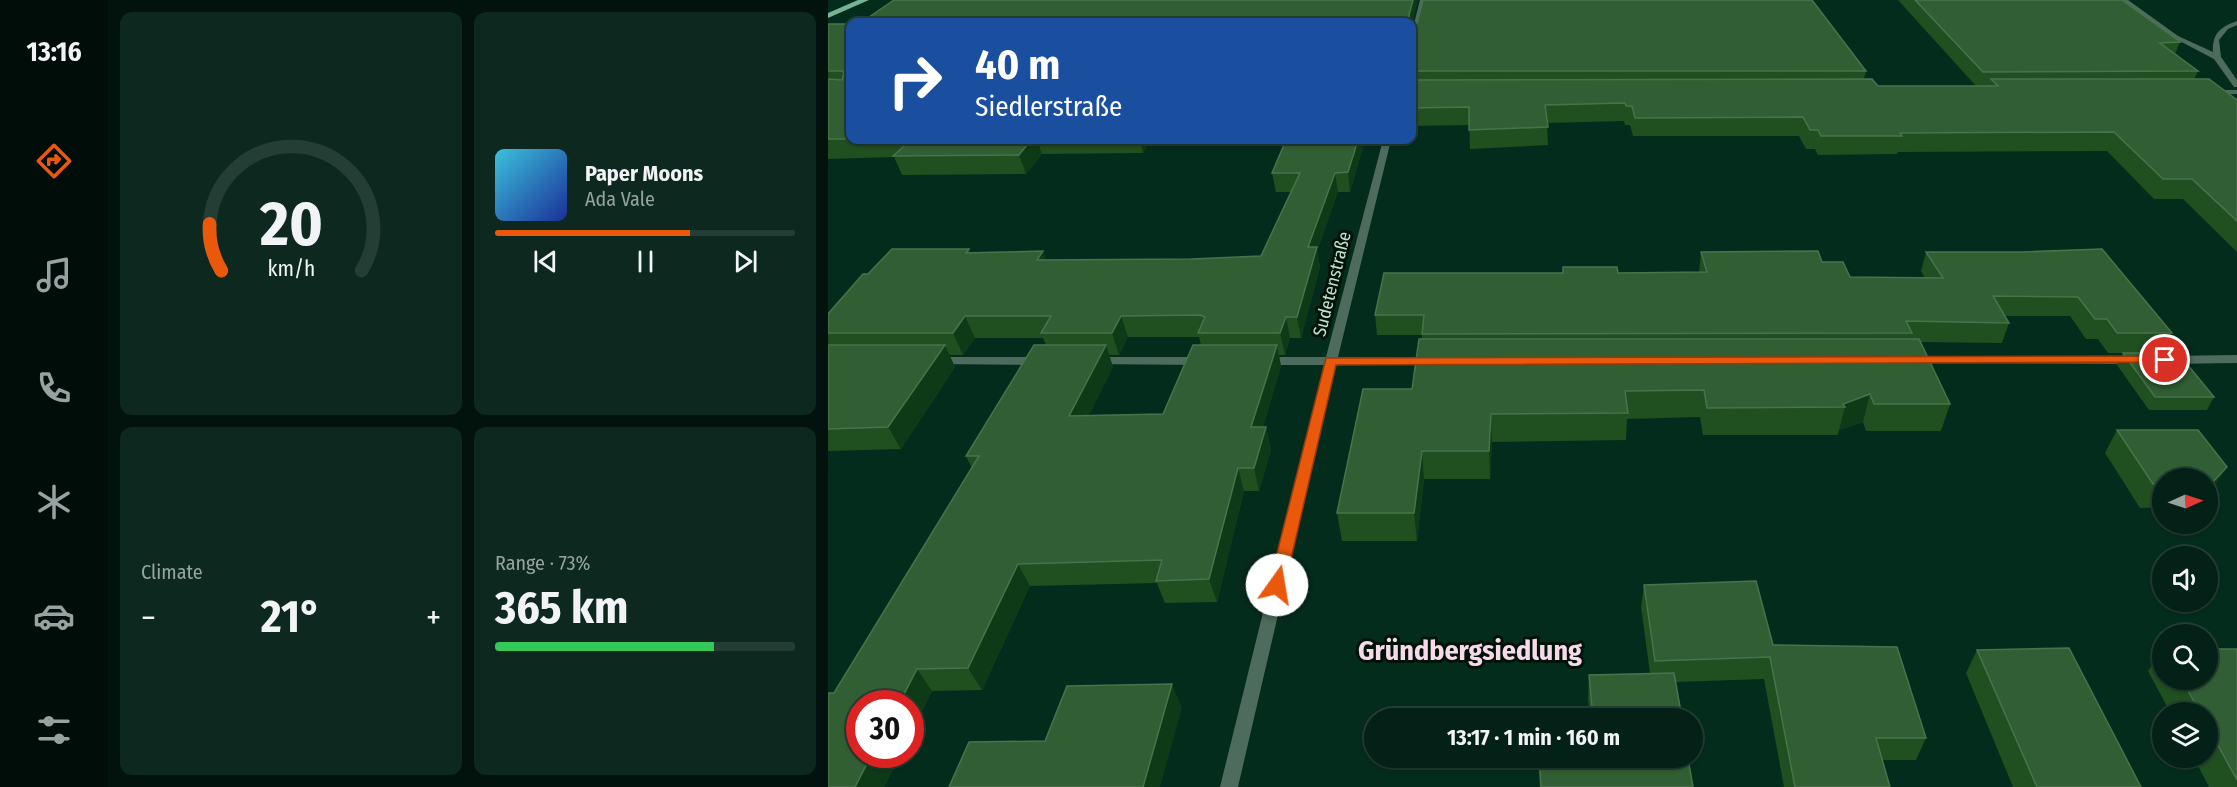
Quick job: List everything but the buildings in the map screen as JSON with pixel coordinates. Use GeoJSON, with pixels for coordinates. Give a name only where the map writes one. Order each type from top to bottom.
{"type":"FeatureCollection","features":[{"type":"Feature","properties":{"kind":"main road"},"geometry":{"type":"LineString","coordinates":[[828,16],[865,0]]}},
{"type":"Feature","properties":{"kind":"street"},"geometry":{"type":"LineString","coordinates":[[1416,27],[1423,0]]}},
{"type":"Feature","properties":{"kind":"street"},"geometry":{"type":"LineString","coordinates":[[2124,0],[2176,37],[2217,57],[2237,85]]}},
{"type":"Feature","properties":{"kind":"street"},"geometry":{"type":"LineString","coordinates":[[2217,57],[2216,40],[2226,28],[2237,23]]}},
{"type":"Feature","properties":{"kind":"street"},"geometry":{"type":"LineString","coordinates":[[2201,92],[2237,92]]}},
{"type":"Feature","properties":{"kind":"street","name":"Sudetenstraße"},"geometry":{"type":"LineString","coordinates":[[1229,787],[1331,361],[1386,144]]}},
{"type":"Feature","properties":{"kind":"street"},"geometry":{"type":"LineString","coordinates":[[1903,360],[2237,359]]}},
{"type":"Feature","properties":{"kind":"street"},"geometry":{"type":"LineString","coordinates":[[924,361],[1055,361]]}},
{"type":"Feature","properties":{"kind":"street"},"geometry":{"type":"LineString","coordinates":[[1079,361],[1211,361]]}},
{"type":"Feature","properties":{"kind":"street"},"geometry":{"type":"LineString","coordinates":[[1259,361],[1450,361]]}},
{"type":"Feature","properties":{"kind":"district","name":"Gründbergsiedlung"},"geometry":{"type":"Point","coordinates":[1470,650]}},
{"type":"Feature","properties":{"kind":"route"},"geometry":{"type":"LineString","coordinates":[[1277,585],[1331,361],[2165,360]]}}]}
